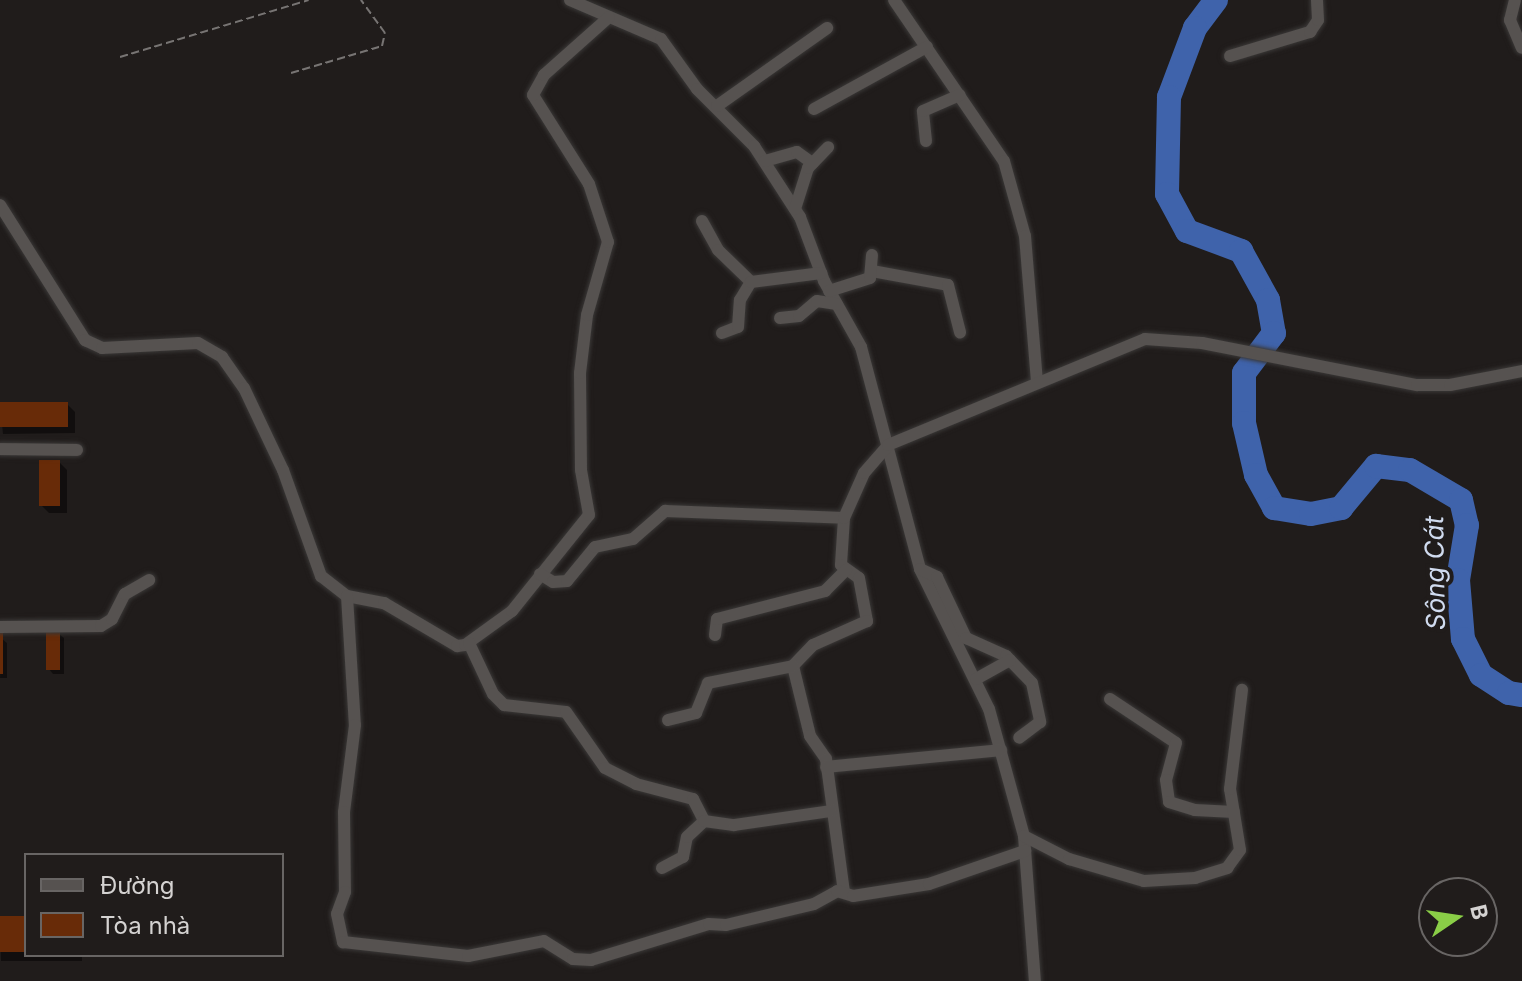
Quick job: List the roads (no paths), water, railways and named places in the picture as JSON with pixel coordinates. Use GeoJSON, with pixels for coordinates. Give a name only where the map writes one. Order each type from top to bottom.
{"type":"FeatureCollection","features":[{"type":"Feature","properties":{"kind":"street"},"geometry":{"type":"LineString","coordinates":[[570,0],[657,36],[697,89],[717,106],[765,161],[795,209],[829,291],[861,347],[920,569],[949,637],[976,679],[1001,750],[1024,836],[1035,981]]}},
{"type":"Feature","properties":{"kind":"street"},"geometry":{"type":"LineString","coordinates":[[894,0],[1001,153],[1025,236],[1037,381]]}},
{"type":"Feature","properties":{"kind":"street"},"geometry":{"type":"LineString","coordinates":[[1230,56],[1310,32],[1318,20],[1317,0]]}},
{"type":"Feature","properties":{"kind":"street"},"geometry":{"type":"LineString","coordinates":[[1515,0],[1510,20],[1522,48]]}},
{"type":"Feature","properties":{"kind":"street"},"geometry":{"type":"LineString","coordinates":[[0,205],[85,340],[102,348],[198,343],[222,357],[244,388],[283,470],[318,572],[347,596],[377,600],[457,646],[469,643],[512,611],[589,515],[581,470],[580,373],[587,315],[608,246],[589,184],[539,110],[534,91],[567,51],[609,17]]}},
{"type":"Feature","properties":{"kind":"street"},"geometry":{"type":"LineString","coordinates":[[717,106],[827,28]]}},
{"type":"Feature","properties":{"kind":"street"},"geometry":{"type":"LineString","coordinates":[[814,109],[927,47]]}},
{"type":"Feature","properties":{"kind":"street"},"geometry":{"type":"LineString","coordinates":[[926,141],[923,111],[960,95]]}},
{"type":"Feature","properties":{"kind":"street"},"geometry":{"type":"LineString","coordinates":[[795,209],[812,163],[828,147]]}},
{"type":"Feature","properties":{"kind":"street"},"geometry":{"type":"LineString","coordinates":[[765,161],[797,152],[812,163]]}},
{"type":"Feature","properties":{"kind":"street"},"geometry":{"type":"LineString","coordinates":[[702,221],[718,250],[751,282]]}},
{"type":"Feature","properties":{"kind":"street"},"geometry":{"type":"LineString","coordinates":[[829,291],[864,281],[872,271],[872,255]]}},
{"type":"Feature","properties":{"kind":"street"},"geometry":{"type":"LineString","coordinates":[[872,271],[948,285],[960,332]]}},
{"type":"Feature","properties":{"kind":"street"},"geometry":{"type":"LineString","coordinates":[[751,282],[821,273]]}},
{"type":"Feature","properties":{"kind":"street"},"geometry":{"type":"LineString","coordinates":[[722,333],[738,327],[740,300],[751,282]]}},
{"type":"Feature","properties":{"kind":"street"},"geometry":{"type":"LineString","coordinates":[[780,318],[799,316],[817,301],[837,304]]}},
{"type":"Feature","properties":{"kind":"street"},"geometry":{"type":"LineString","coordinates":[[668,720],[696,713],[708,683],[793,666],[813,645],[867,621],[859,578],[846,570],[840,560],[844,518],[864,473],[888,445],[1037,381],[1145,339],[1202,343],[1339,372],[1439,386],[1522,371]]}},
{"type":"Feature","properties":{"kind":"street"},"geometry":{"type":"LineString","coordinates":[[0,449],[77,450]]}},
{"type":"Feature","properties":{"kind":"street"},"geometry":{"type":"LineString","coordinates":[[540,574],[553,582],[567,581],[595,547],[633,539],[665,511],[844,518]]}},
{"type":"Feature","properties":{"kind":"street"},"geometry":{"type":"LineString","coordinates":[[920,569],[937,577],[966,638],[1010,660],[1032,683],[1041,711],[1036,729],[1019,738]]}},
{"type":"Feature","properties":{"kind":"street"},"geometry":{"type":"LineString","coordinates":[[715,635],[717,619],[825,591],[846,570]]}},
{"type":"Feature","properties":{"kind":"street"},"geometry":{"type":"LineString","coordinates":[[0,627],[101,626],[112,619],[125,594],[149,580]]}},
{"type":"Feature","properties":{"kind":"street"},"geometry":{"type":"LineString","coordinates":[[347,596],[355,725],[344,812],[345,892],[337,914],[343,942],[468,956],[544,941],[573,959],[591,960],[709,924],[726,925],[844,892],[853,896],[904,890],[1025,851]]}},
{"type":"Feature","properties":{"kind":"street"},"geometry":{"type":"LineString","coordinates":[[469,643],[493,694],[504,705],[566,712],[605,768],[636,784],[693,799],[704,821]]}},
{"type":"Feature","properties":{"kind":"street"},"geometry":{"type":"LineString","coordinates":[[976,679],[1010,660]]}},
{"type":"Feature","properties":{"kind":"street"},"geometry":{"type":"LineString","coordinates":[[793,666],[810,736],[824,751],[844,892]]}},
{"type":"Feature","properties":{"kind":"street"},"geometry":{"type":"LineString","coordinates":[[1024,836],[1112,873],[1167,882],[1227,868],[1240,850],[1231,762],[1242,690]]}},
{"type":"Feature","properties":{"kind":"street"},"geometry":{"type":"LineString","coordinates":[[1110,699],[1176,743],[1166,780],[1169,802],[1195,810],[1234,812]]}},
{"type":"Feature","properties":{"kind":"street"},"geometry":{"type":"LineString","coordinates":[[826,767],[1001,750]]}},
{"type":"Feature","properties":{"kind":"street"},"geometry":{"type":"LineString","coordinates":[[704,821],[734,825],[831,811]]}},
{"type":"Feature","properties":{"kind":"street"},"geometry":{"type":"LineString","coordinates":[[662,868],[683,857],[687,837],[704,821]]}},
{"type":"Feature","properties":{"kind":"waterway","name":"Sông Cát"},"geometry":{"type":"LineString","coordinates":[[1216,0],[1195,28],[1169,97],[1167,194],[1187,231],[1241,251],[1268,300],[1274,333],[1244,373],[1244,423],[1256,475],[1274,508],[1311,514],[1341,508],[1376,466],[1410,470],[1461,500],[1467,525],[1458,580],[1463,639],[1481,675],[1509,693],[1522,695]]}}]}
